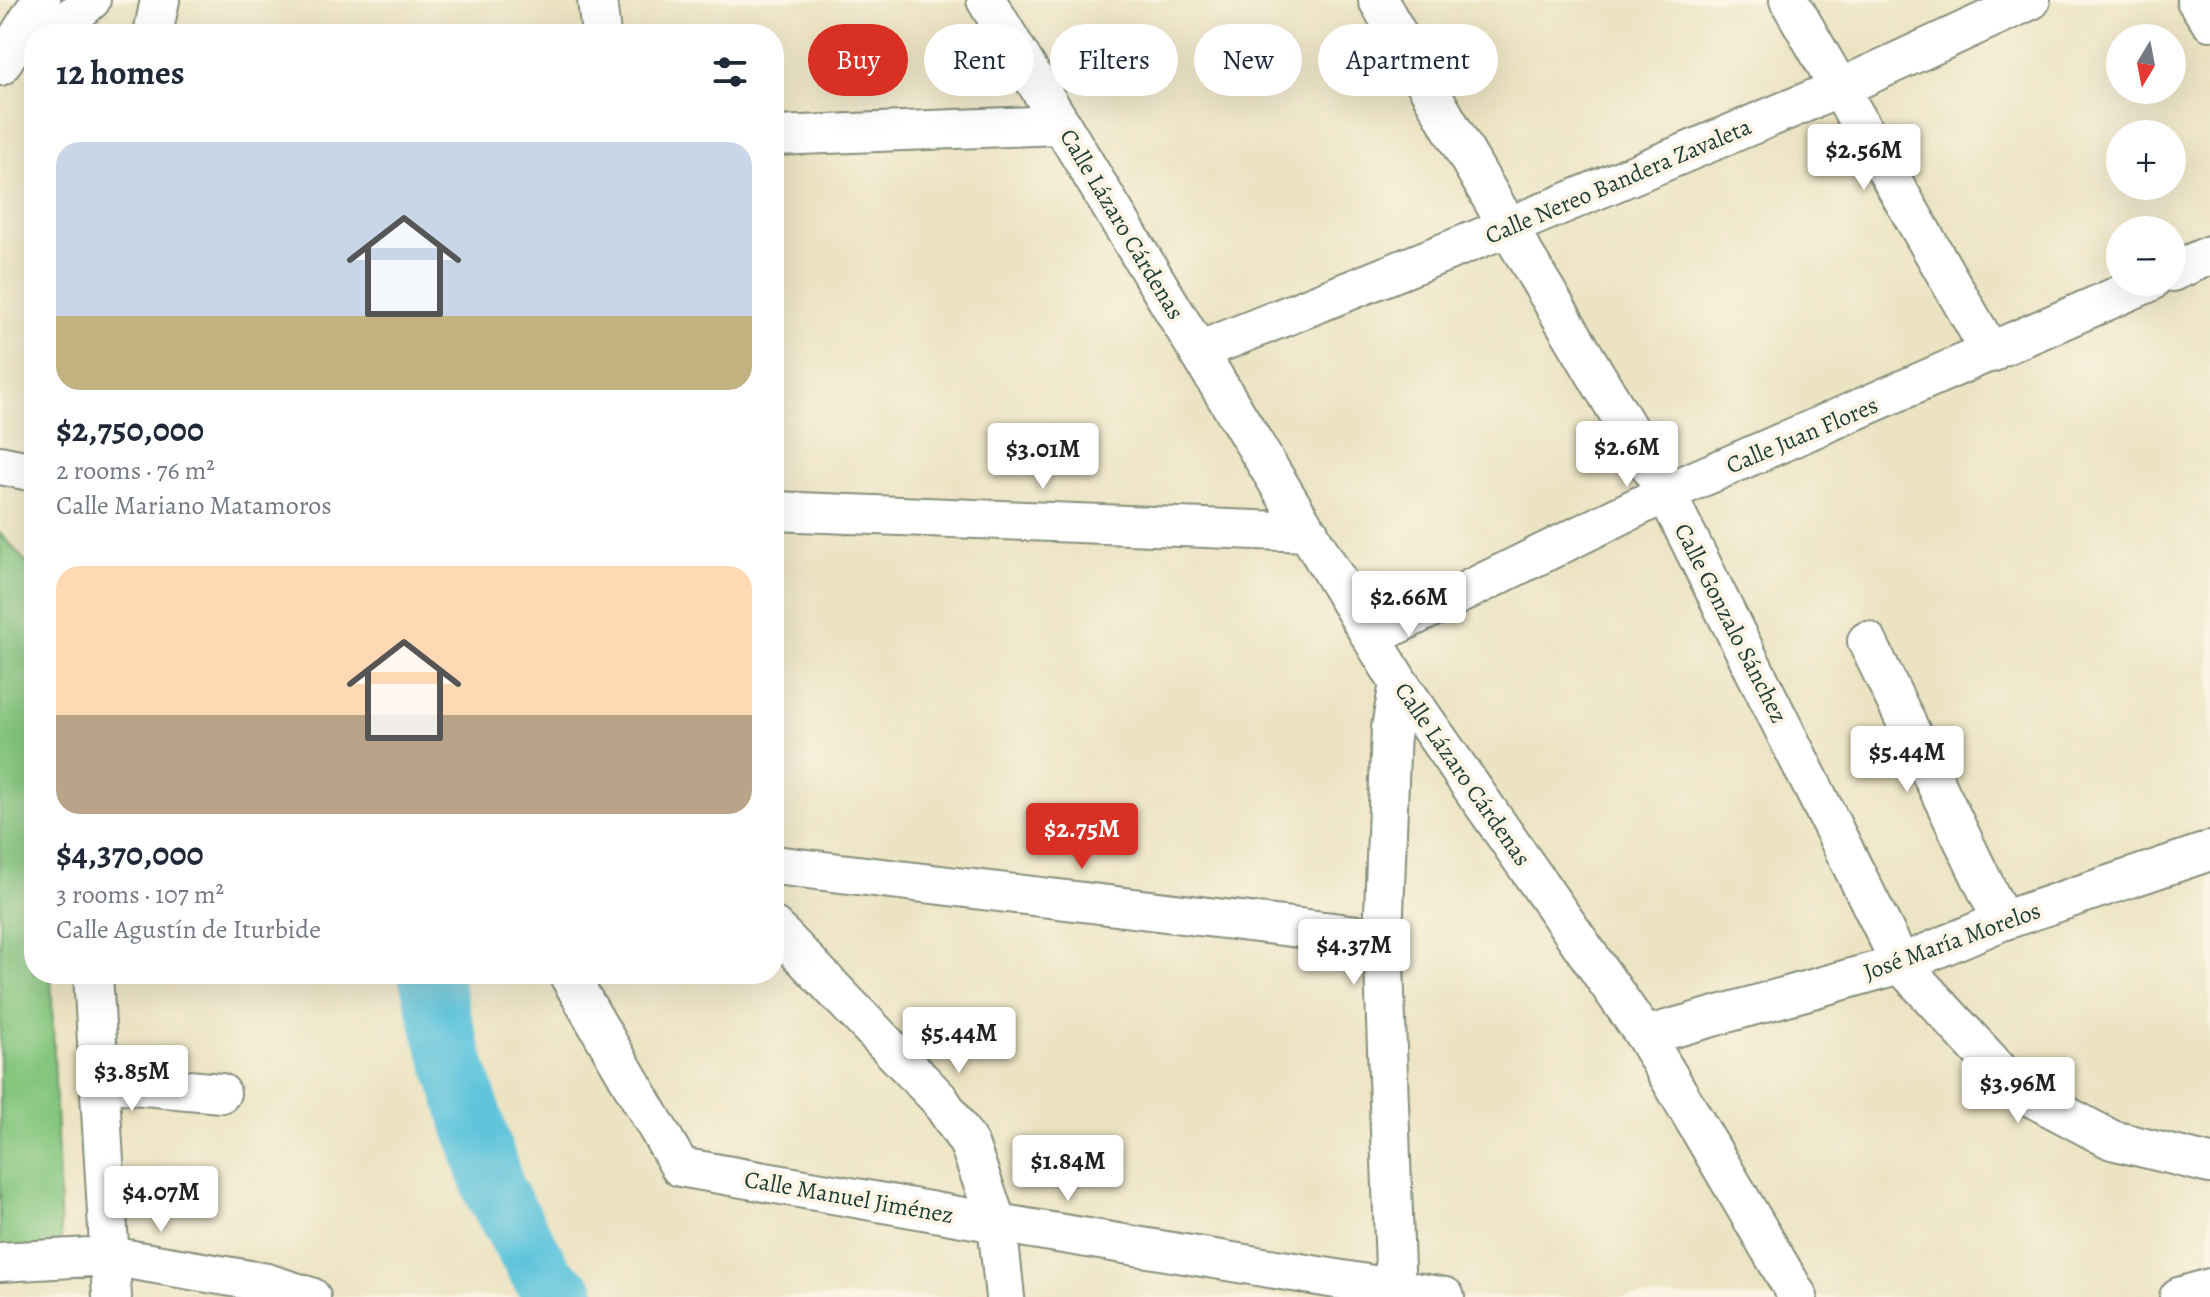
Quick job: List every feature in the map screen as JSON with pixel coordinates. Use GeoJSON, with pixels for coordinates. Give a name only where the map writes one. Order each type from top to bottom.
{"type":"FeatureCollection","features":[{"type":"Feature","properties":{"kind":"street"},"geometry":{"type":"LineString","coordinates":[[26,24],[41,0]]}},
{"type":"Feature","properties":{"kind":"street"},"geometry":{"type":"LineString","coordinates":[[63,24],[91,0]]}},
{"type":"Feature","properties":{"kind":"street"},"geometry":{"type":"LineString","coordinates":[[155,24],[160,0]]}},
{"type":"Feature","properties":{"kind":"street"},"geometry":{"type":"LineString","coordinates":[[597,0],[600,24]]}},
{"type":"Feature","properties":{"kind":"street","name":"Calle Lázaro Cárdenas"},"geometry":{"type":"LineString","coordinates":[[986,0],[1399,683],[1645,1036],[1798,1297]]}},
{"type":"Feature","properties":{"kind":"street","name":"Calle Gonzalo Sánchez"},"geometry":{"type":"LineString","coordinates":[[1378,0],[1666,493],[1901,964],[2016,1089],[2112,1140],[2210,1164]]}},
{"type":"Feature","properties":{"kind":"street"},"geometry":{"type":"LineString","coordinates":[[1789,0],[1991,353]]}},
{"type":"Feature","properties":{"kind":"street","name":"Calle Nereo Bandera Zavaleta"},"geometry":{"type":"LineString","coordinates":[[1199,351],[1508,227],[1840,88],[2031,0]]}},
{"type":"Feature","properties":{"kind":"street"},"geometry":{"type":"LineString","coordinates":[[2196,0],[2210,21]]}},
{"type":"Feature","properties":{"kind":"street"},"geometry":{"type":"LineString","coordinates":[[0,67],[24,28]]}},
{"type":"Feature","properties":{"kind":"street"},"geometry":{"type":"LineString","coordinates":[[0,67],[24,52]]}},
{"type":"Feature","properties":{"kind":"street"},"geometry":{"type":"LineString","coordinates":[[784,136],[1062,125]]}},
{"type":"Feature","properties":{"kind":"street"},"geometry":{"type":"LineString","coordinates":[[2186,266],[2210,255]]}},
{"type":"Feature","properties":{"kind":"street","name":"Calle Juan Flores"},"geometry":{"type":"LineString","coordinates":[[1372,637],[1666,493],[2119,296]]}},
{"type":"Feature","properties":{"kind":"street"},"geometry":{"type":"LineString","coordinates":[[0,465],[24,470]]}},
{"type":"Feature","properties":{"kind":"street"},"geometry":{"type":"LineString","coordinates":[[784,511],[1309,532]]}},
{"type":"Feature","properties":{"kind":"street"},"geometry":{"type":"LineString","coordinates":[[1867,641],[2002,921]]}},
{"type":"Feature","properties":{"kind":"street"},"geometry":{"type":"LineString","coordinates":[[1396,1292],[1383,938],[1391,728],[1399,683]]}},
{"type":"Feature","properties":{"kind":"street","name":"José María Morelos"},"geometry":{"type":"LineString","coordinates":[[1645,1036],[1901,964],[2002,921],[2210,851]]}},
{"type":"Feature","properties":{"kind":"street"},"geometry":{"type":"LineString","coordinates":[[784,866],[1383,938]]}},
{"type":"Feature","properties":{"kind":"street"},"geometry":{"type":"LineString","coordinates":[[784,937],[939,1099],[969,1144],[997,1223],[1005,1297]]}},
{"type":"Feature","properties":{"kind":"street"},"geometry":{"type":"LineString","coordinates":[[94,984],[112,1297]]}},
{"type":"Feature","properties":{"kind":"street","name":"Calle Manuel Jiménez"},"geometry":{"type":"LineString","coordinates":[[574,984],[680,1167],[1396,1292],[1445,1297]]}},
{"type":"Feature","properties":{"kind":"street"},"geometry":{"type":"LineString","coordinates":[[100,1082],[221,1093]]}},
{"type":"Feature","properties":{"kind":"street"},"geometry":{"type":"LineString","coordinates":[[0,1262],[109,1256],[267,1283],[311,1297]]}},
{"type":"Feature","properties":{"kind":"street"},"geometry":{"type":"LineString","coordinates":[[2179,1297],[2210,1288]]}},
{"type":"Feature","properties":{"kind":"green space"},"geometry":{"type":"Polygon","coordinates":[[[0,533],[24,560],[24,984],[51,984],[62,1266],[0,1267],[0,533]]]}},
{"type":"Feature","properties":{"kind":"waterway"},"geometry":{"type":"LineString","coordinates":[[432,984],[495,1192],[545,1280],[566,1297]]}}]}
